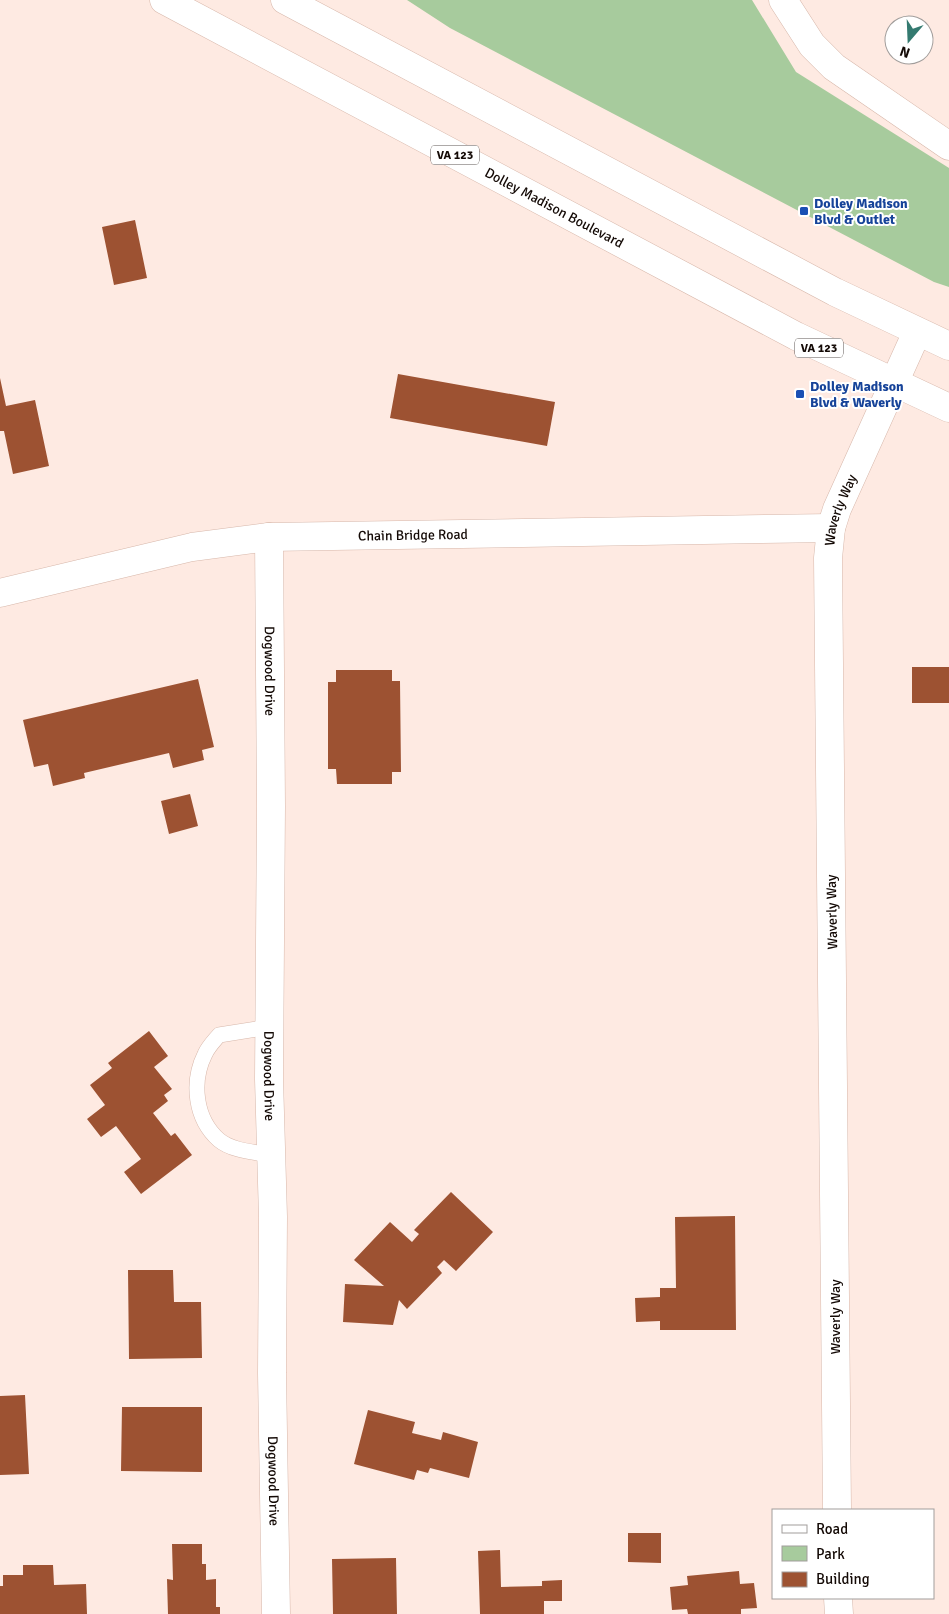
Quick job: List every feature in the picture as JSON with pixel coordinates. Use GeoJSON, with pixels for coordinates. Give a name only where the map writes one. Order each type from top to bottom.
{"type":"FeatureCollection","features":[{"type":"Feature","properties":{"kind":"street","name":"Dolley Madison Boulevard"},"geometry":{"type":"LineString","coordinates":[[164,0],[796,336],[949,408]]}},
{"type":"Feature","properties":{"kind":"street"},"geometry":{"type":"LineString","coordinates":[[286,0],[835,292],[949,346]]}},
{"type":"Feature","properties":{"kind":"street"},"geometry":{"type":"LineString","coordinates":[[782,0],[812,45],[834,67],[949,146]]}},
{"type":"Feature","properties":{"kind":"street","name":"Waverly Way"},"geometry":{"type":"LineString","coordinates":[[837,1509],[827,577],[831,528],[845,488],[917,332]]}},
{"type":"Feature","properties":{"kind":"street","name":"Chain Bridge Road"},"geometry":{"type":"LineString","coordinates":[[0,593],[192,547],[269,537],[831,528]]}},
{"type":"Feature","properties":{"kind":"street","name":"Dogwood Drive"},"geometry":{"type":"LineString","coordinates":[[269,537],[271,806],[269,1028],[276,1614]]}},
{"type":"Feature","properties":{"kind":"street"},"geometry":{"type":"LineString","coordinates":[[838,1599],[839,1614]]}},
{"type":"Feature","properties":{"kind":"lane"},"geometry":{"type":"LineString","coordinates":[[269,1028],[219,1035],[205,1053],[195,1088],[202,1118],[220,1141],[240,1149],[271,1155]]}},
{"type":"Feature","properties":{"kind":"green space"},"geometry":{"type":"Polygon","coordinates":[[[407,0],[752,0],[796,72],[949,168],[949,287],[934,282],[450,28],[407,0]]]}},
{"type":"Feature","properties":{"kind":"building"},"geometry":{"type":"Polygon","coordinates":[[[135,220],[147,278],[114,285],[102,227],[135,220]]]}},
{"type":"Feature","properties":{"kind":"building"},"geometry":{"type":"Polygon","coordinates":[[[398,374],[555,402],[547,446],[390,418],[398,374]]]}},
{"type":"Feature","properties":{"kind":"building"},"geometry":{"type":"Polygon","coordinates":[[[0,378],[6,406],[35,400],[49,466],[13,474],[4,431],[0,431],[0,378]]]}},
{"type":"Feature","properties":{"kind":"building"},"geometry":{"type":"Polygon","coordinates":[[[912,667],[949,667],[949,703],[912,703],[912,667]]]}},
{"type":"Feature","properties":{"kind":"building"},"geometry":{"type":"Polygon","coordinates":[[[336,670],[392,670],[392,681],[400,681],[401,772],[392,772],[392,784],[337,784],[336,769],[328,769],[328,682],[336,682],[336,670]]]}},
{"type":"Feature","properties":{"kind":"building"},"geometry":{"type":"Polygon","coordinates":[[[198,679],[214,747],[202,750],[204,760],[173,768],[169,753],[84,773],[85,778],[53,786],[48,764],[34,767],[23,720],[198,679]]]}},
{"type":"Feature","properties":{"kind":"building"},"geometry":{"type":"Polygon","coordinates":[[[190,794],[198,826],[169,834],[161,801],[190,794]]]}},
{"type":"Feature","properties":{"kind":"building"},"geometry":{"type":"Polygon","coordinates":[[[149,1031],[168,1056],[154,1067],[172,1089],[164,1095],[168,1101],[153,1113],[171,1136],[175,1133],[192,1155],[141,1194],[124,1172],[141,1159],[116,1126],[101,1137],[87,1119],[105,1105],[90,1085],[112,1068],[108,1063],[149,1031]]]}},
{"type":"Feature","properties":{"kind":"building"},"geometry":{"type":"Polygon","coordinates":[[[451,1192],[493,1232],[456,1271],[444,1260],[437,1267],[442,1273],[407,1309],[399,1300],[393,1325],[343,1322],[345,1284],[384,1286],[354,1260],[390,1222],[412,1242],[419,1234],[414,1230],[451,1192]]]}},
{"type":"Feature","properties":{"kind":"building"},"geometry":{"type":"Polygon","coordinates":[[[735,1216],[736,1330],[660,1330],[660,1321],[636,1322],[635,1298],[660,1297],[660,1288],[676,1288],[675,1217],[735,1216]]]}},
{"type":"Feature","properties":{"kind":"building"},"geometry":{"type":"Polygon","coordinates":[[[128,1270],[173,1270],[174,1302],[201,1302],[202,1358],[129,1359],[128,1270]]]}},
{"type":"Feature","properties":{"kind":"building"},"geometry":{"type":"Polygon","coordinates":[[[25,1395],[29,1474],[0,1475],[0,1396],[25,1395]]]}},
{"type":"Feature","properties":{"kind":"building"},"geometry":{"type":"Polygon","coordinates":[[[122,1407],[202,1407],[202,1472],[121,1471],[122,1407]]]}},
{"type":"Feature","properties":{"kind":"building"},"geometry":{"type":"Polygon","coordinates":[[[368,1410],[415,1422],[412,1433],[441,1440],[443,1432],[478,1442],[469,1478],[430,1468],[428,1473],[417,1470],[414,1480],[354,1464],[368,1410]]]}},
{"type":"Feature","properties":{"kind":"building"},"geometry":{"type":"Polygon","coordinates":[[[628,1533],[661,1533],[661,1563],[628,1562],[628,1533]]]}},
{"type":"Feature","properties":{"kind":"building"},"geometry":{"type":"Polygon","coordinates":[[[172,1544],[202,1544],[202,1564],[206,1564],[206,1580],[216,1579],[216,1607],[220,1607],[220,1614],[168,1614],[167,1579],[173,1580],[172,1544]]]}},
{"type":"Feature","properties":{"kind":"building"},"geometry":{"type":"Polygon","coordinates":[[[500,1550],[501,1587],[542,1586],[542,1581],[562,1580],[562,1601],[544,1601],[544,1614],[480,1614],[478,1551],[500,1550]]]}},
{"type":"Feature","properties":{"kind":"building"},"geometry":{"type":"Polygon","coordinates":[[[396,1558],[397,1614],[333,1614],[332,1559],[396,1558]]]}},
{"type":"Feature","properties":{"kind":"building"},"geometry":{"type":"Polygon","coordinates":[[[23,1565],[53,1565],[54,1585],[86,1584],[87,1614],[0,1614],[0,1586],[3,1586],[3,1575],[23,1575],[23,1565]]]}},
{"type":"Feature","properties":{"kind":"building"},"geometry":{"type":"Polygon","coordinates":[[[739,1571],[740,1584],[754,1583],[757,1608],[741,1609],[741,1614],[688,1614],[687,1609],[672,1610],[670,1587],[688,1585],[687,1576],[739,1571]]]}},
{"type":"Feature","properties":{"kind":"place","name":"Dolley Madison Blvd & Outlet"},"geometry":{"type":"Point","coordinates":[804,211]}},
{"type":"Feature","properties":{"kind":"place","name":"Dolley Madison Blvd & Waverly"},"geometry":{"type":"Point","coordinates":[800,394]}}]}
